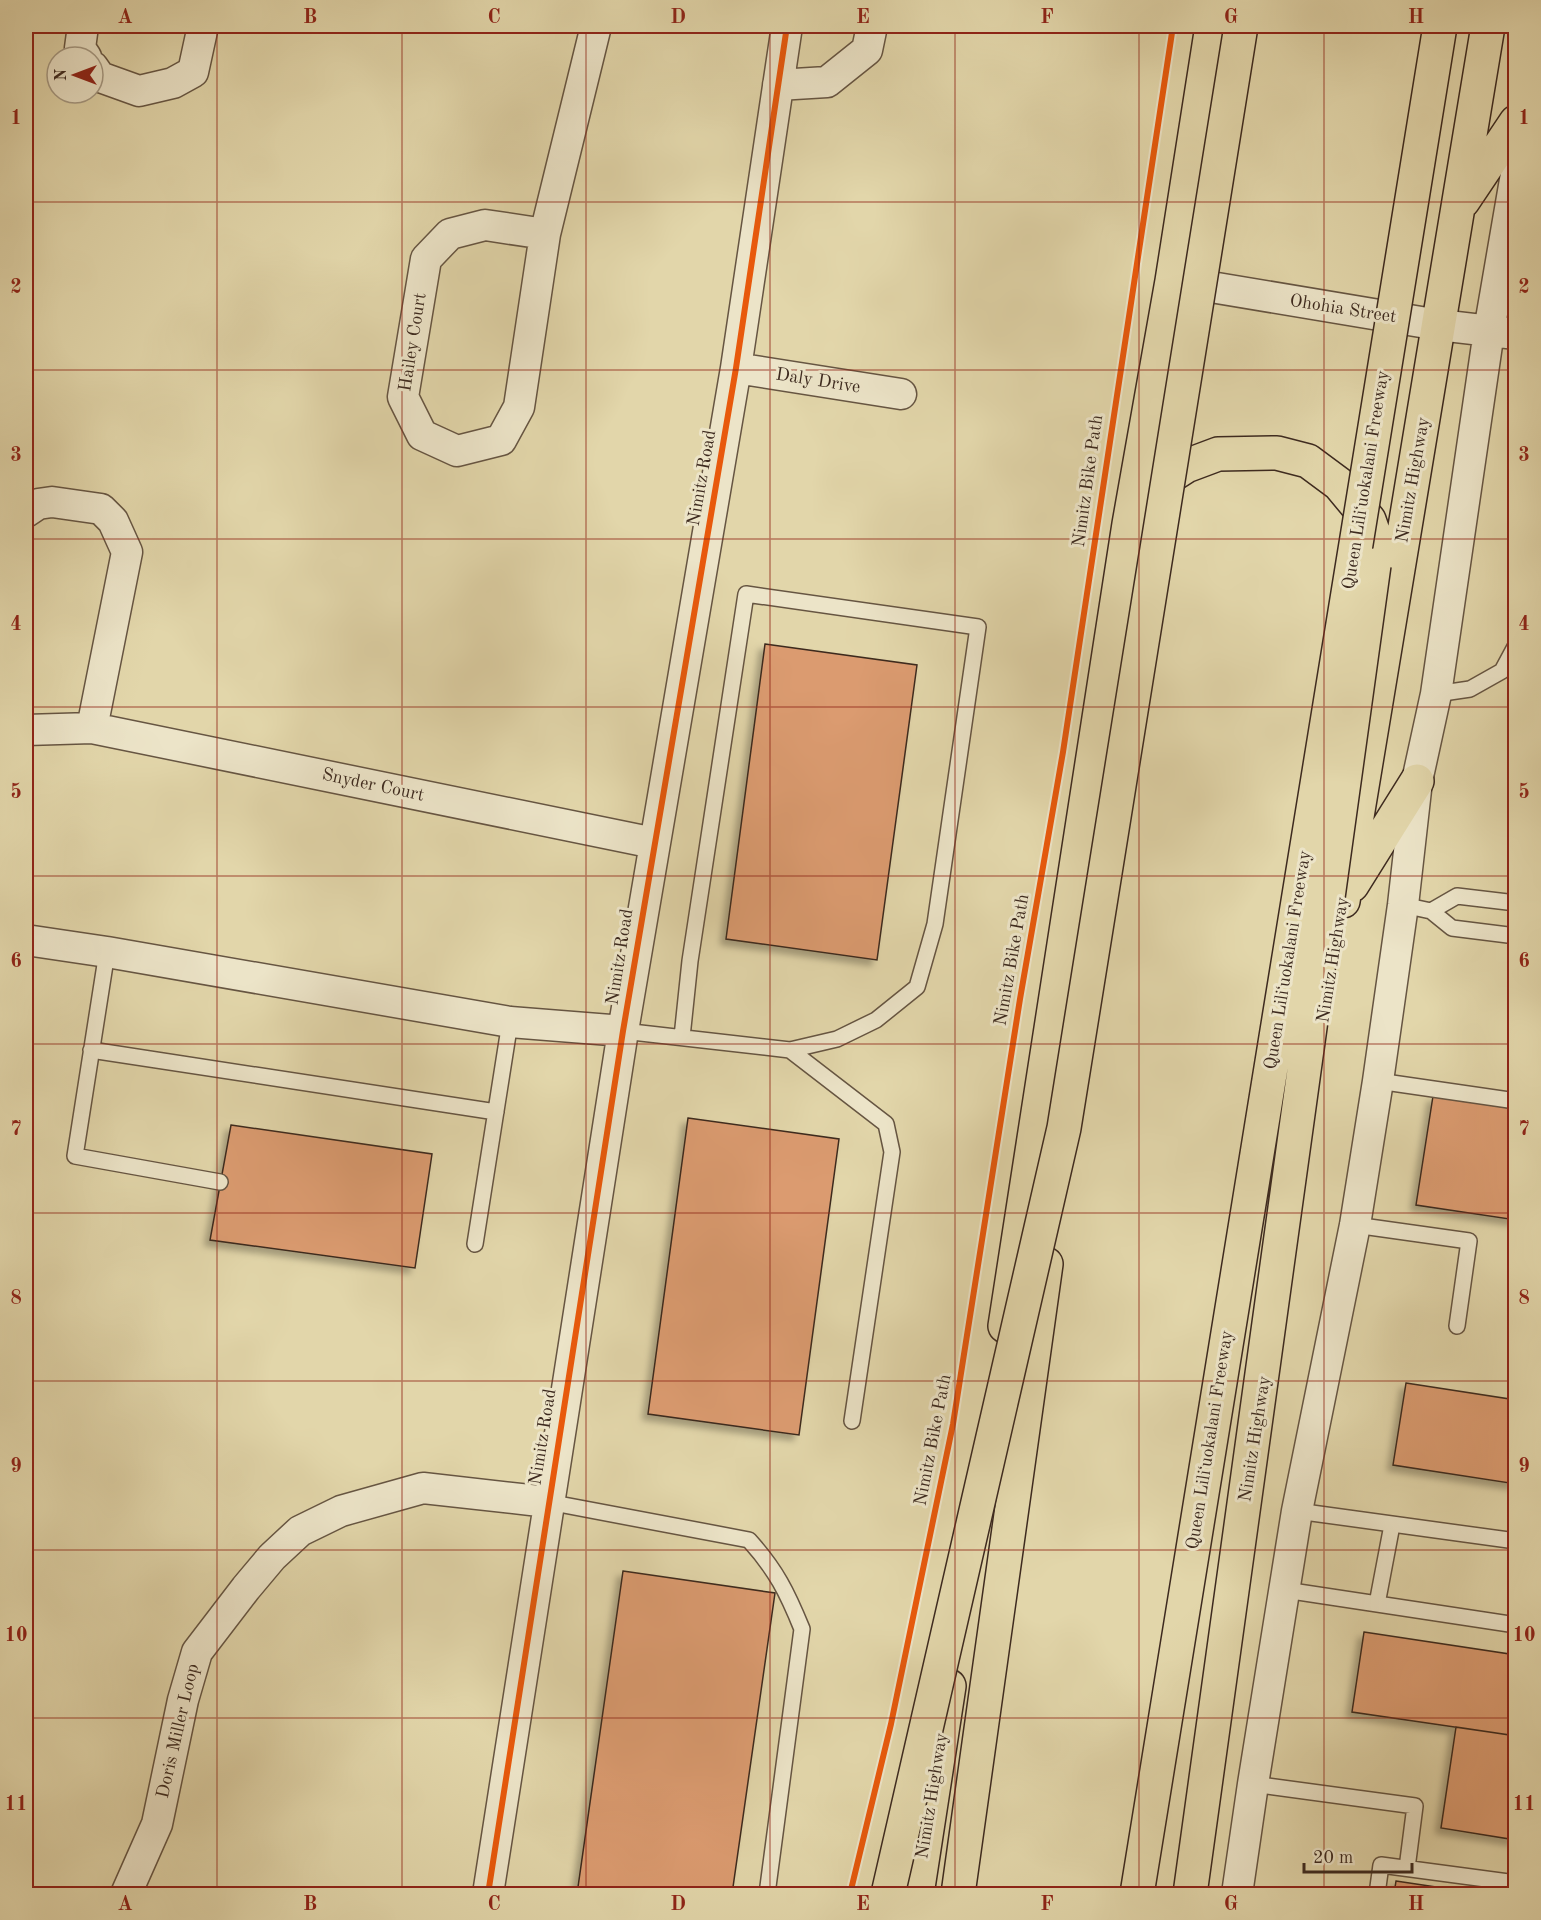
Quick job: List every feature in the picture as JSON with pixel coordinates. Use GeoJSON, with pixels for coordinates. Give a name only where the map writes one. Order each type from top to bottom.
{"type":"FeatureCollection","features":[{"type":"Feature","properties":{"kind":"main road","name":"Nimitz Highway"},"geometry":{"type":"LineString","coordinates":[[917,1894],[1129,525],[1172,281],[1212,26]]}},
{"type":"Feature","properties":{"kind":"main road"},"geometry":{"type":"LineString","coordinates":[[958,1894],[1064,1128],[1241,26]]}},
{"type":"Feature","properties":{"kind":"main road","name":"Queen Liliʻuokalani Freeway"},"geometry":{"type":"LineString","coordinates":[[1137,1894],[1440,26]]}},
{"type":"Feature","properties":{"kind":"main road"},"geometry":{"type":"LineString","coordinates":[[1190,1894],[1449,26]]}},
{"type":"Feature","properties":{"kind":"main road","name":"Nimitz Highway"},"geometry":{"type":"LineString","coordinates":[[1180,1894],[1488,26]]}},
{"type":"Feature","properties":{"kind":"main road"},"geometry":{"type":"LineString","coordinates":[[1457,210],[1515,122]]}},
{"type":"Feature","properties":{"kind":"main road"},"geometry":{"type":"LineString","coordinates":[[1129,525],[1151,488],[1186,466],[1218,454],[1277,453],[1308,461],[1339,484],[1369,520],[1386,568],[1388,628]]}},
{"type":"Feature","properties":{"kind":"main road"},"geometry":{"type":"LineString","coordinates":[[1343,900],[1417,781]]}},
{"type":"Feature","properties":{"kind":"main road"},"geometry":{"type":"LineString","coordinates":[[888,1894],[1064,1128]]}},
{"type":"Feature","properties":{"kind":"street"},"geometry":{"type":"LineString","coordinates":[[80,45],[83,26]]}},
{"type":"Feature","properties":{"kind":"street"},"geometry":{"type":"LineString","coordinates":[[105,79],[139,91],[173,83],[193,72],[203,26]]}},
{"type":"Feature","properties":{"kind":"street","name":"Hailey Court"},"geometry":{"type":"LineString","coordinates":[[545,234],[486,225],[450,234],[426,259],[403,397],[422,435],[458,451],[501,440],[519,407],[545,234],[596,26]]}},
{"type":"Feature","properties":{"kind":"street","name":"Nimitz Road"},"geometry":{"type":"LineString","coordinates":[[488,1894],[623,1031],[736,368],[787,26]]}},
{"type":"Feature","properties":{"kind":"street"},"geometry":{"type":"LineString","coordinates":[[778,85],[827,82],[867,50],[872,26]]}},
{"type":"Feature","properties":{"kind":"street"},"geometry":{"type":"LineString","coordinates":[[1243,1894],[1253,1784],[1297,1511],[1354,1225],[1378,1082],[1417,908],[1417,781],[1436,694],[1502,333],[1515,174]]}},
{"type":"Feature","properties":{"kind":"street","name":"Ohohia Street"},"geometry":{"type":"LineString","coordinates":[[1172,281],[1439,325],[1502,333]]}},
{"type":"Feature","properties":{"kind":"street","name":"Daly Drive"},"geometry":{"type":"LineString","coordinates":[[736,368],[901,394]]}},
{"type":"Feature","properties":{"kind":"street"},"geometry":{"type":"LineString","coordinates":[[26,512],[38,504],[52,502],[101,509],[113,521],[127,552],[92,728]]}},
{"type":"Feature","properties":{"kind":"street","name":"Snyder Court"},"geometry":{"type":"LineString","coordinates":[[26,730],[92,728],[654,843]]}},
{"type":"Feature","properties":{"kind":"street"},"geometry":{"type":"LineString","coordinates":[[26,940],[510,1022],[623,1031]]}},
{"type":"Feature","properties":{"kind":"street","name":"Doris Miller Loop"},"geometry":{"type":"LineString","coordinates":[[126,1894],[157,1824],[183,1700],[197,1652],[272,1557],[300,1531],[341,1511],[423,1488],[548,1502]]}},
{"type":"Feature","properties":{"kind":"lane"},"geometry":{"type":"LineString","coordinates":[[623,1031],[790,1050],[837,1039],[876,1020],[917,987],[935,924],[978,627],[746,594],[692,949],[682,1037]]}},
{"type":"Feature","properties":{"kind":"lane"},"geometry":{"type":"LineString","coordinates":[[1436,694],[1470,688],[1502,671],[1515,645]]}},
{"type":"Feature","properties":{"kind":"lane"},"geometry":{"type":"LineString","coordinates":[[1417,908],[1457,896],[1515,903]]}},
{"type":"Feature","properties":{"kind":"lane"},"geometry":{"type":"LineString","coordinates":[[1417,908],[1452,928],[1515,936]]}},
{"type":"Feature","properties":{"kind":"lane"},"geometry":{"type":"LineString","coordinates":[[107,952],[75,1156],[220,1182]]}},
{"type":"Feature","properties":{"kind":"lane"},"geometry":{"type":"LineString","coordinates":[[475,1244],[510,1022]]}},
{"type":"Feature","properties":{"kind":"lane"},"geometry":{"type":"LineString","coordinates":[[91,1050],[496,1112]]}},
{"type":"Feature","properties":{"kind":"lane"},"geometry":{"type":"LineString","coordinates":[[790,1050],[886,1124],[892,1152],[852,1421]]}},
{"type":"Feature","properties":{"kind":"lane"},"geometry":{"type":"LineString","coordinates":[[1378,1082],[1515,1101]]}},
{"type":"Feature","properties":{"kind":"lane"},"geometry":{"type":"LineString","coordinates":[[1354,1225],[1470,1241],[1457,1326]]}},
{"type":"Feature","properties":{"kind":"lane"},"geometry":{"type":"LineString","coordinates":[[548,1502],[749,1540],[770,1563],[790,1599],[802,1629],[767,1894]]}},
{"type":"Feature","properties":{"kind":"lane"},"geometry":{"type":"LineString","coordinates":[[1297,1511],[1515,1541]]}},
{"type":"Feature","properties":{"kind":"lane"},"geometry":{"type":"LineString","coordinates":[[1377,1604],[1392,1525]]}},
{"type":"Feature","properties":{"kind":"lane"},"geometry":{"type":"LineString","coordinates":[[1285,1590],[1515,1625]]}},
{"type":"Feature","properties":{"kind":"lane"},"geometry":{"type":"LineString","coordinates":[[1253,1784],[1415,1806],[1407,1868]]}},
{"type":"Feature","properties":{"kind":"lane"},"geometry":{"type":"LineString","coordinates":[[1377,1894],[1381,1865],[1515,1883]]}},
{"type":"Feature","properties":{"kind":"building"},"geometry":{"type":"Polygon","coordinates":[[[765,644],[917,665],[877,960],[726,939],[765,644]]]}},
{"type":"Feature","properties":{"kind":"building"},"geometry":{"type":"Polygon","coordinates":[[[1433,1096],[1516,1109],[1516,1220],[1416,1205],[1433,1096]]]}},
{"type":"Feature","properties":{"kind":"building"},"geometry":{"type":"Polygon","coordinates":[[[688,1118],[839,1139],[799,1435],[648,1414],[688,1118]]]}},
{"type":"Feature","properties":{"kind":"building"},"geometry":{"type":"Polygon","coordinates":[[[231,1125],[432,1154],[415,1268],[210,1240],[231,1125]]]}},
{"type":"Feature","properties":{"kind":"building"},"geometry":{"type":"Polygon","coordinates":[[[1406,1383],[1516,1400],[1516,1484],[1393,1465],[1406,1383]]]}},
{"type":"Feature","properties":{"kind":"building"},"geometry":{"type":"Polygon","coordinates":[[[623,1571],[775,1593],[732,1894],[577,1894],[623,1571]]]}},
{"type":"Feature","properties":{"kind":"building"},"geometry":{"type":"Polygon","coordinates":[[[1364,1632],[1516,1655],[1516,1736],[1352,1712],[1364,1632]]]}},
{"type":"Feature","properties":{"kind":"building"},"geometry":{"type":"Polygon","coordinates":[[[1456,1727],[1516,1736],[1516,1840],[1441,1828],[1456,1727]]]}},
{"type":"Feature","properties":{"kind":"building"},"geometry":{"type":"Polygon","coordinates":[[[1396,1881],[1483,1894],[1394,1894],[1396,1881]]]}},
{"type":"Feature","properties":{"kind":"cycle path"},"geometry":{"type":"LineString","coordinates":[[488,1894],[623,1031],[736,368],[787,26]]}},
{"type":"Feature","properties":{"kind":"cycle path","name":"Nimitz Bike Path"},"geometry":{"type":"LineString","coordinates":[[850,1894],[891,1724],[953,1424],[1020,999],[1063,752],[1173,26]]}}]}
